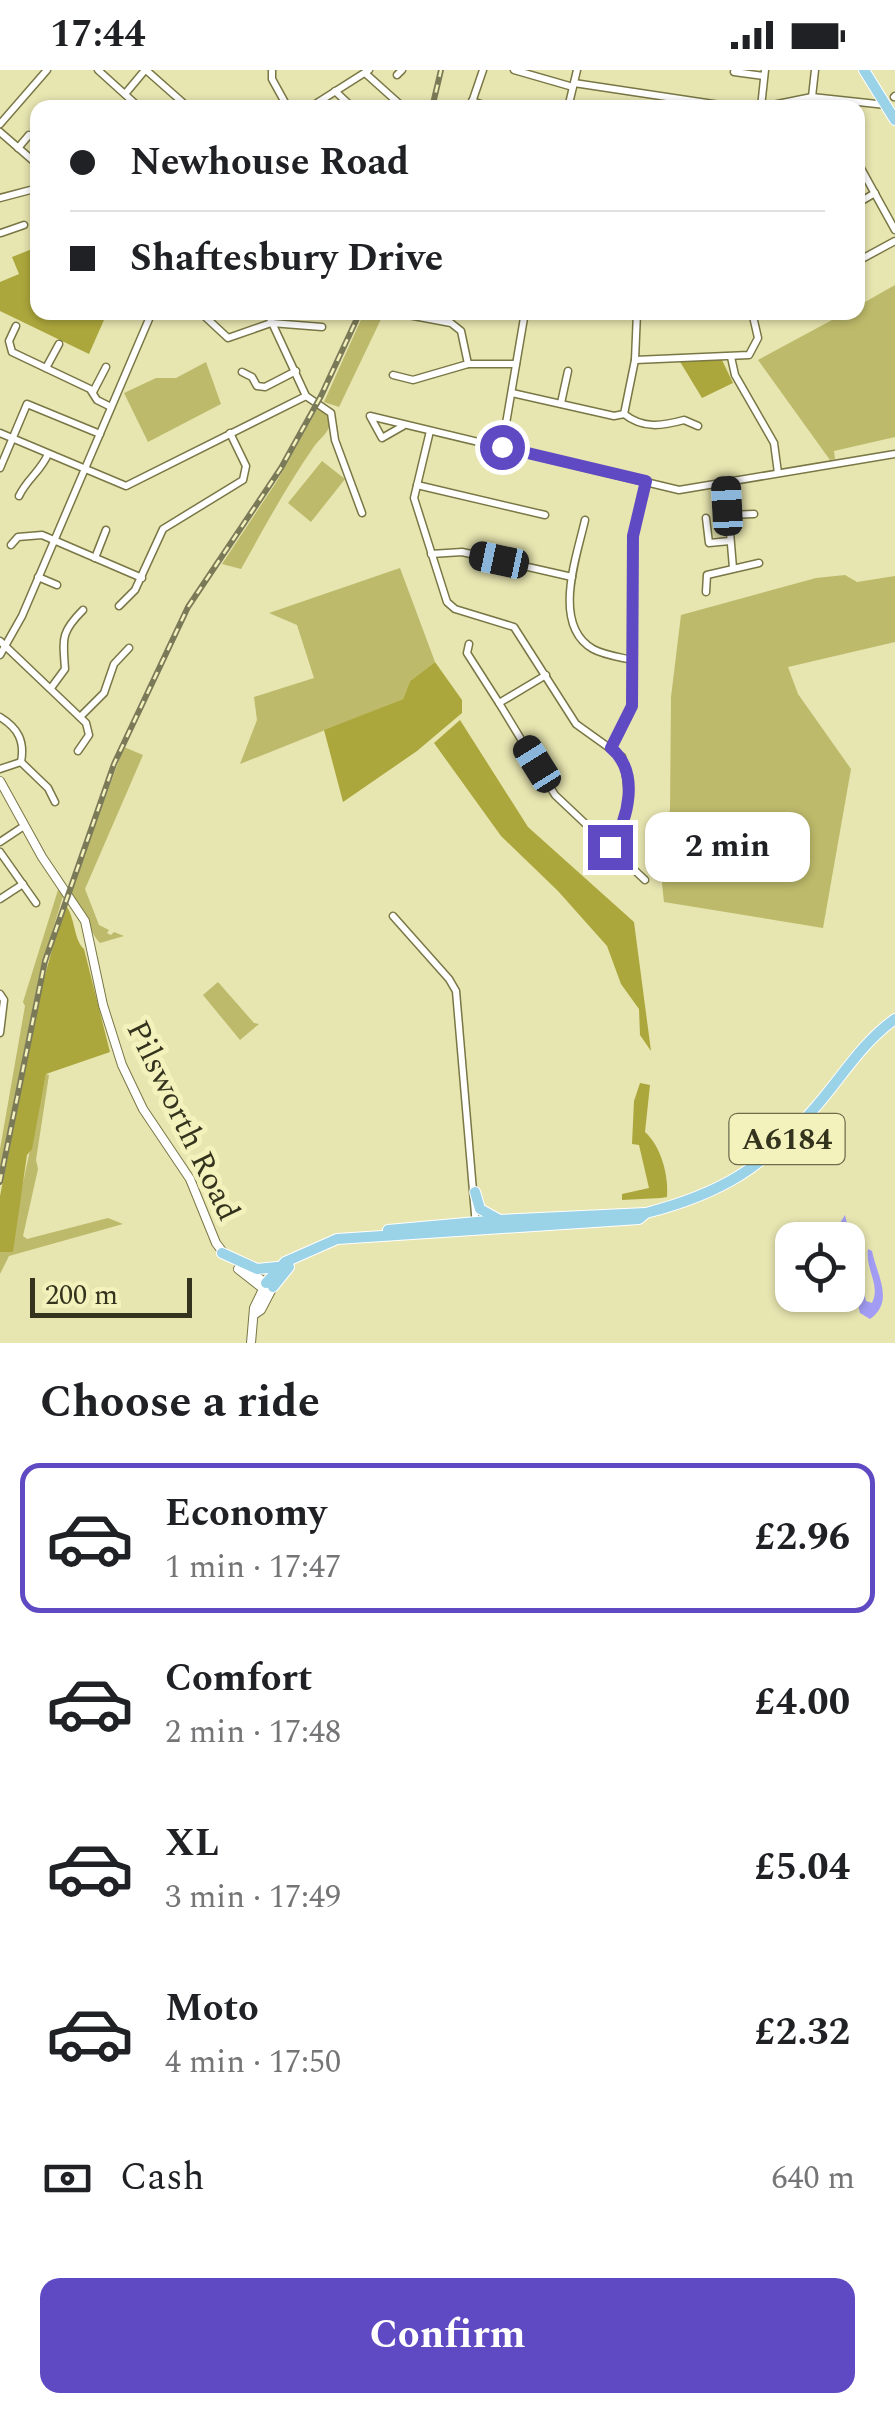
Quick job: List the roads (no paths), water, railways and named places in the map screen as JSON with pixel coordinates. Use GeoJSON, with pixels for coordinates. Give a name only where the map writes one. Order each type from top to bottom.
{"type":"FeatureCollection","features":[{"type":"Feature","properties":{"kind":"main road"},"geometry":{"type":"LineString","coordinates":[[864,70],[892,99],[895,120]]}},
{"type":"Feature","properties":{"kind":"main road","name":"A6184"},"geometry":{"type":"LineString","coordinates":[[268,1288],[285,1263],[332,1240],[498,1220],[646,1213],[705,1196],[755,1168],[798,1128],[848,1064],[895,1019]]}},
{"type":"Feature","properties":{"kind":"main road"},"geometry":{"type":"LineString","coordinates":[[475,1192],[480,1209],[498,1220]]}},
{"type":"Feature","properties":{"kind":"main road","name":"A6184"},"geometry":{"type":"LineString","coordinates":[[372,1235],[378,1231],[456,1222],[639,1219],[646,1213]]}},
{"type":"Feature","properties":{"kind":"main road"},"geometry":{"type":"LineString","coordinates":[[222,1253],[257,1269],[267,1270],[285,1263]]}},
{"type":"Feature","properties":{"kind":"street"},"geometry":{"type":"LineString","coordinates":[[0,124],[47,70]]}},
{"type":"Feature","properties":{"kind":"street"},"geometry":{"type":"LineString","coordinates":[[98,70],[131,100]]}},
{"type":"Feature","properties":{"kind":"street"},"geometry":{"type":"LineString","coordinates":[[125,94],[146,70],[180,100]]}},
{"type":"Feature","properties":{"kind":"street"},"geometry":{"type":"LineString","coordinates":[[272,70],[272,79],[284,100]]}},
{"type":"Feature","properties":{"kind":"street"},"geometry":{"type":"LineString","coordinates":[[472,100],[483,70]]}},
{"type":"Feature","properties":{"kind":"street"},"geometry":{"type":"LineString","coordinates":[[514,70],[573,85],[682,100]]}},
{"type":"Feature","properties":{"kind":"street"},"geometry":{"type":"LineString","coordinates":[[570,100],[577,70]]}},
{"type":"Feature","properties":{"kind":"street"},"geometry":{"type":"LineString","coordinates":[[814,70],[817,98]]}},
{"type":"Feature","properties":{"kind":"street"},"geometry":{"type":"LineString","coordinates":[[322,100],[367,72],[394,100]]}},
{"type":"Feature","properties":{"kind":"street"},"geometry":{"type":"LineString","coordinates":[[734,72],[764,73],[762,100]]}},
{"type":"Feature","properties":{"kind":"street"},"geometry":{"type":"LineString","coordinates":[[335,91],[345,100]]}},
{"type":"Feature","properties":{"kind":"street"},"geometry":{"type":"LineString","coordinates":[[805,100],[892,99]]}},
{"type":"Feature","properties":{"kind":"street"},"geometry":{"type":"LineString","coordinates":[[0,132],[30,158]]}},
{"type":"Feature","properties":{"kind":"street"},"geometry":{"type":"LineString","coordinates":[[18,148],[29,135]]}},
{"type":"Feature","properties":{"kind":"street"},"geometry":{"type":"LineString","coordinates":[[865,176],[895,230]]}},
{"type":"Feature","properties":{"kind":"street"},"geometry":{"type":"LineString","coordinates":[[0,198],[30,190]]}},
{"type":"Feature","properties":{"kind":"street"},"geometry":{"type":"LineString","coordinates":[[865,199],[875,194]]}},
{"type":"Feature","properties":{"kind":"street"},"geometry":{"type":"LineString","coordinates":[[1,235],[18,225]]}},
{"type":"Feature","properties":{"kind":"street"},"geometry":{"type":"LineString","coordinates":[[865,257],[895,241]]}},
{"type":"Feature","properties":{"kind":"street"},"geometry":{"type":"LineString","coordinates":[[0,655],[7,647],[149,320]]}},
{"type":"Feature","properties":{"kind":"street"},"geometry":{"type":"LineString","coordinates":[[209,320],[228,338],[271,323],[322,327]]}},
{"type":"Feature","properties":{"kind":"street"},"geometry":{"type":"LineString","coordinates":[[270,320],[306,396],[331,413],[334,440],[362,513]]}},
{"type":"Feature","properties":{"kind":"street"},"geometry":{"type":"LineString","coordinates":[[435,320],[451,323],[462,331],[468,364]]}},
{"type":"Feature","properties":{"kind":"street"},"geometry":{"type":"LineString","coordinates":[[502,447],[524,320]]}},
{"type":"Feature","properties":{"kind":"street"},"geometry":{"type":"LineString","coordinates":[[624,414],[635,360],[637,320]]}},
{"type":"Feature","properties":{"kind":"street"},"geometry":{"type":"LineString","coordinates":[[635,360],[749,355],[758,338],[754,320]]}},
{"type":"Feature","properties":{"kind":"street"},"geometry":{"type":"LineString","coordinates":[[16,326],[9,341],[12,352],[92,392],[97,400],[111,407]]}},
{"type":"Feature","properties":{"kind":"street"},"geometry":{"type":"LineString","coordinates":[[46,368],[59,344]]}},
{"type":"Feature","properties":{"kind":"street"},"geometry":{"type":"LineString","coordinates":[[732,356],[735,375],[774,444],[778,474]]}},
{"type":"Feature","properties":{"kind":"street"},"geometry":{"type":"LineString","coordinates":[[393,374],[413,380],[468,364],[516,364]]}},
{"type":"Feature","properties":{"kind":"street"},"geometry":{"type":"LineString","coordinates":[[92,392],[106,366]]}},
{"type":"Feature","properties":{"kind":"street"},"geometry":{"type":"LineString","coordinates":[[242,372],[252,376],[257,386],[265,387],[296,371]]}},
{"type":"Feature","properties":{"kind":"street"},"geometry":{"type":"LineString","coordinates":[[561,403],[568,371]]}},
{"type":"Feature","properties":{"kind":"street"},"geometry":{"type":"LineString","coordinates":[[512,393],[614,416],[624,414],[634,421],[658,426],[682,416],[698,426]]}},
{"type":"Feature","properties":{"kind":"street"},"geometry":{"type":"LineString","coordinates":[[0,433],[126,486],[306,396]]}},
{"type":"Feature","properties":{"kind":"street"},"geometry":{"type":"LineString","coordinates":[[0,468],[27,404],[100,434]]}},
{"type":"Feature","properties":{"kind":"street"},"geometry":{"type":"LineString","coordinates":[[402,426],[382,438],[370,416],[679,490],[895,454]]}},
{"type":"Feature","properties":{"kind":"street"},"geometry":{"type":"LineString","coordinates":[[430,432],[414,498],[447,602],[454,608],[514,627],[576,724],[622,757],[628,777],[627,812],[610,847]]}},
{"type":"Feature","properties":{"kind":"street"},"geometry":{"type":"LineString","coordinates":[[118,606],[135,590],[163,529],[243,480],[246,466],[230,434]]}},
{"type":"Feature","properties":{"kind":"street"},"geometry":{"type":"LineString","coordinates":[[19,496],[24,484],[41,470],[48,454]]}},
{"type":"Feature","properties":{"kind":"street"},"geometry":{"type":"LineString","coordinates":[[611,748],[632,706],[633,536],[646,481]]}},
{"type":"Feature","properties":{"kind":"street"},"geometry":{"type":"LineString","coordinates":[[417,484],[545,515]]}},
{"type":"Feature","properties":{"kind":"street"},"geometry":{"type":"LineString","coordinates":[[726,484],[734,568]]}},
{"type":"Feature","properties":{"kind":"street"},"geometry":{"type":"LineString","coordinates":[[728,515],[754,514]]}},
{"type":"Feature","properties":{"kind":"street"},"geometry":{"type":"LineString","coordinates":[[706,518],[710,543],[730,541]]}},
{"type":"Feature","properties":{"kind":"street"},"geometry":{"type":"LineString","coordinates":[[585,520],[572,577],[571,615],[580,638],[600,652],[632,660]]}},
{"type":"Feature","properties":{"kind":"street"},"geometry":{"type":"LineString","coordinates":[[95,558],[106,530]]}},
{"type":"Feature","properties":{"kind":"street"},"geometry":{"type":"LineString","coordinates":[[10,545],[18,537],[42,535],[142,578]]}},
{"type":"Feature","properties":{"kind":"street"},"geometry":{"type":"LineString","coordinates":[[431,554],[462,552],[572,577]]}},
{"type":"Feature","properties":{"kind":"street"},"geometry":{"type":"LineString","coordinates":[[706,592],[707,575],[758,563]]}},
{"type":"Feature","properties":{"kind":"street"},"geometry":{"type":"LineString","coordinates":[[38,576],[57,585]]}},
{"type":"Feature","properties":{"kind":"street"},"geometry":{"type":"LineString","coordinates":[[51,688],[65,669],[61,647],[64,634],[83,610]]}},
{"type":"Feature","properties":{"kind":"street"},"geometry":{"type":"LineString","coordinates":[[0,641],[80,717],[90,732],[78,751]]}},
{"type":"Feature","properties":{"kind":"street"},"geometry":{"type":"LineString","coordinates":[[469,644],[468,653],[555,795],[644,880]]}},
{"type":"Feature","properties":{"kind":"street"},"geometry":{"type":"LineString","coordinates":[[80,717],[106,690],[114,664],[128,648]]}},
{"type":"Feature","properties":{"kind":"street"},"geometry":{"type":"LineString","coordinates":[[500,704],[546,675]]}},
{"type":"Feature","properties":{"kind":"street"},"geometry":{"type":"LineString","coordinates":[[0,717],[18,733],[23,750],[21,762]]}},
{"type":"Feature","properties":{"kind":"street"},"geometry":{"type":"LineString","coordinates":[[0,768],[21,762]]}},
{"type":"Feature","properties":{"kind":"street"},"geometry":{"type":"LineString","coordinates":[[21,762],[48,788],[55,802]]}},
{"type":"Feature","properties":{"kind":"street","name":"Pilsworth Road"},"geometry":{"type":"LineString","coordinates":[[0,782],[85,921],[102,1005],[122,1064],[143,1109],[190,1179],[222,1253],[268,1288]]}},
{"type":"Feature","properties":{"kind":"street"},"geometry":{"type":"LineString","coordinates":[[0,842],[24,826]]}},
{"type":"Feature","properties":{"kind":"street"},"geometry":{"type":"LineString","coordinates":[[0,852],[36,904]]}},
{"type":"Feature","properties":{"kind":"street"},"geometry":{"type":"LineString","coordinates":[[0,899],[22,884]]}},
{"type":"Feature","properties":{"kind":"street"},"geometry":{"type":"LineString","coordinates":[[393,916],[450,979],[456,992],[475,1192],[473,1224]]}},
{"type":"Feature","properties":{"kind":"street"},"geometry":{"type":"LineString","coordinates":[[0,994],[4,1000],[0,1033]]}},
{"type":"Feature","properties":{"kind":"street"},"geometry":{"type":"LineString","coordinates":[[251,1343],[254,1308],[268,1288]]}},
{"type":"Feature","properties":{"kind":"railway"},"geometry":{"type":"LineString","coordinates":[[434,100],[441,70]]}},
{"type":"Feature","properties":{"kind":"railway"},"geometry":{"type":"LineString","coordinates":[[0,1182],[45,961],[114,764],[188,607],[281,468],[321,396],[356,320]]}}]}
